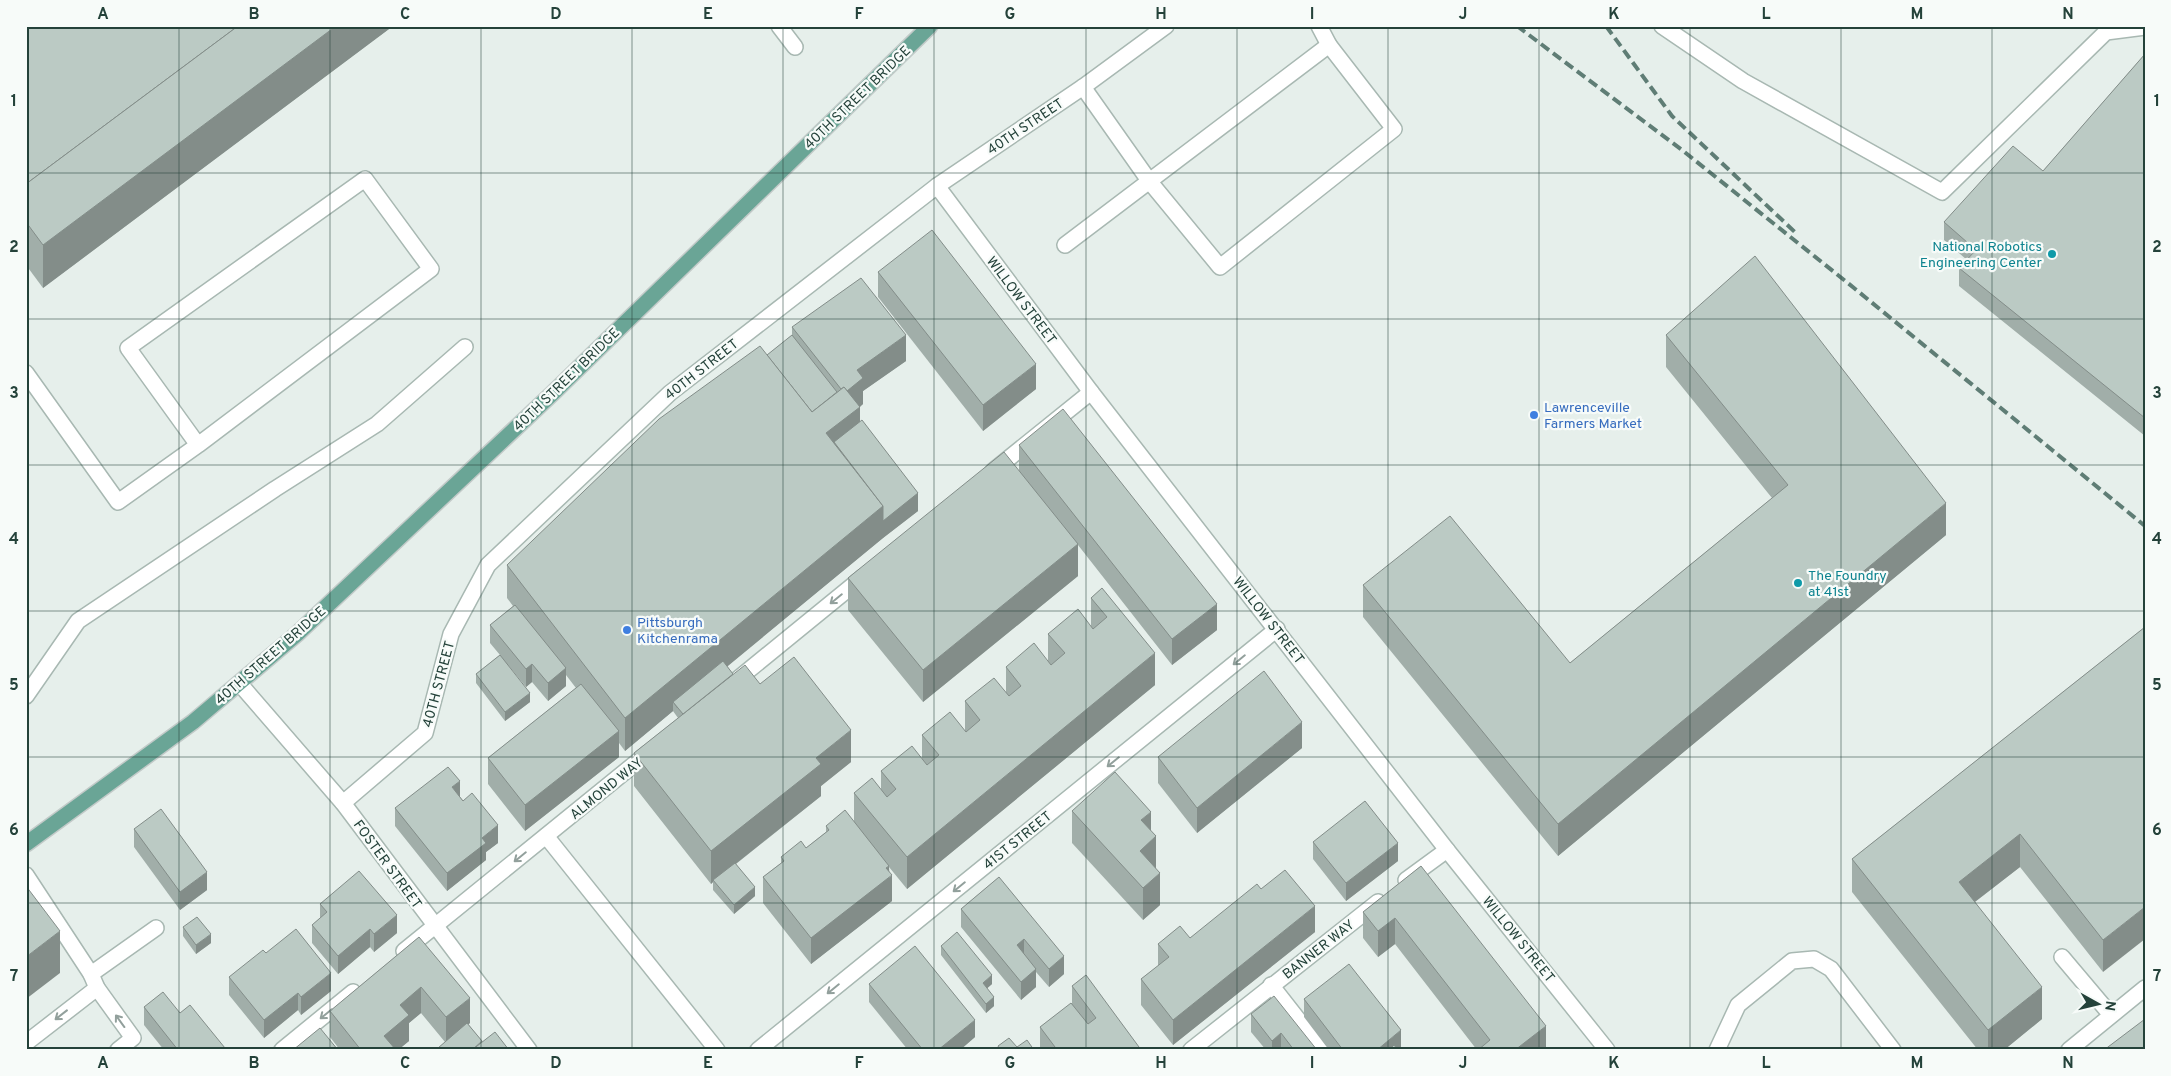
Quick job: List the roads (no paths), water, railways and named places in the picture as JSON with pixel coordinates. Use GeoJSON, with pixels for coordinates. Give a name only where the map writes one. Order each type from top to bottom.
{"type":"FeatureCollection","features":[{"type":"Feature","properties":{"kind":"main road","name":"40TH STREET BRIDGE"},"geometry":{"type":"LineString","coordinates":[[26,844],[134,767],[193,722],[297,634],[554,392],[930,26]]}},
{"type":"Feature","properties":{"kind":"street"},"geometry":{"type":"LineString","coordinates":[[779,26],[795,47]]}},
{"type":"Feature","properties":{"kind":"street","name":"40TH STREET"},"geometry":{"type":"LineString","coordinates":[[343,803],[425,733],[452,634],[488,565],[670,393],[936,186],[1083,87],[1166,26]]}},
{"type":"Feature","properties":{"kind":"street"},"geometry":{"type":"LineString","coordinates":[[1083,87],[1150,182],[1220,267],[1394,129],[1329,45],[1319,26]]}},
{"type":"Feature","properties":{"kind":"street"},"geometry":{"type":"LineString","coordinates":[[1662,26],[1743,81],[1942,192],[2106,32],[2145,27]]}},
{"type":"Feature","properties":{"kind":"street"},"geometry":{"type":"LineString","coordinates":[[1065,245],[1329,45]]}},
{"type":"Feature","properties":{"kind":"street"},"geometry":{"type":"LineString","coordinates":[[26,373],[118,502],[198,445],[431,269],[365,178],[128,348],[198,445]]}},
{"type":"Feature","properties":{"kind":"street","name":"WILLOW STREET"},"geometry":{"type":"LineString","coordinates":[[936,186],[1091,392],[1447,850],[1607,1050]]}},
{"type":"Feature","properties":{"kind":"street"},"geometry":{"type":"LineString","coordinates":[[26,696],[78,621],[275,489],[378,424],[465,347]]}},
{"type":"Feature","properties":{"kind":"street"},"geometry":{"type":"LineString","coordinates":[[982,480],[1091,392]]}},
{"type":"Feature","properties":{"kind":"street"},"geometry":{"type":"LineString","coordinates":[[722,692],[875,567]]}},
{"type":"Feature","properties":{"kind":"street","name":"41ST STREET"},"geometry":{"type":"LineString","coordinates":[[758,1050],[1277,629]]}},
{"type":"Feature","properties":{"kind":"street","name":"FOSTER STREET"},"geometry":{"type":"LineString","coordinates":[[240,684],[343,803],[434,927],[529,1050]]}},
{"type":"Feature","properties":{"kind":"street","name":"ALMOND WAY"},"geometry":{"type":"LineString","coordinates":[[395,958],[661,742]]}},
{"type":"Feature","properties":{"kind":"street"},"geometry":{"type":"LineString","coordinates":[[546,836],[717,1050]]}},
{"type":"Feature","properties":{"kind":"street","name":"BANNER WAY"},"geometry":{"type":"LineString","coordinates":[[1191,1050],[1271,985],[1447,850]]}},
{"type":"Feature","properties":{"kind":"street"},"geometry":{"type":"LineString","coordinates":[[26,875],[133,1038],[118,1050]]}},
{"type":"Feature","properties":{"kind":"street"},"geometry":{"type":"LineString","coordinates":[[26,1043],[156,928]]}},
{"type":"Feature","properties":{"kind":"street"},"geometry":{"type":"LineString","coordinates":[[2062,957],[2111,1015]]}},
{"type":"Feature","properties":{"kind":"street"},"geometry":{"type":"LineString","coordinates":[[1717,1050],[1738,1005],[1792,961],[1814,960],[1831,969],[1893,1050]]}},
{"type":"Feature","properties":{"kind":"street"},"geometry":{"type":"LineString","coordinates":[[282,1050],[365,983]]}},
{"type":"Feature","properties":{"kind":"street"},"geometry":{"type":"LineString","coordinates":[[1271,985],[1322,1050]]}},
{"type":"Feature","properties":{"kind":"street"},"geometry":{"type":"LineString","coordinates":[[2069,1050],[2145,988]]}},
{"type":"Feature","properties":{"kind":"railway"},"geometry":{"type":"LineString","coordinates":[[1517,26],[1682,150],[2145,526]]}},
{"type":"Feature","properties":{"kind":"railway"},"geometry":{"type":"LineString","coordinates":[[1606,26],[1672,116],[1798,235]]}},
{"type":"Feature","properties":{"kind":"place","name":"National Robotics Engineering Center"},"geometry":{"type":"Point","coordinates":[2052,254]}},
{"type":"Feature","properties":{"kind":"place","name":"Lawrenceville Farmers Market"},"geometry":{"type":"Point","coordinates":[1534,415]}},
{"type":"Feature","properties":{"kind":"place","name":"The Foundry at 41st"},"geometry":{"type":"Point","coordinates":[1798,583]}},
{"type":"Feature","properties":{"kind":"place","name":"Pittsburgh Kitchenrama"},"geometry":{"type":"Point","coordinates":[627,630]}}]}
